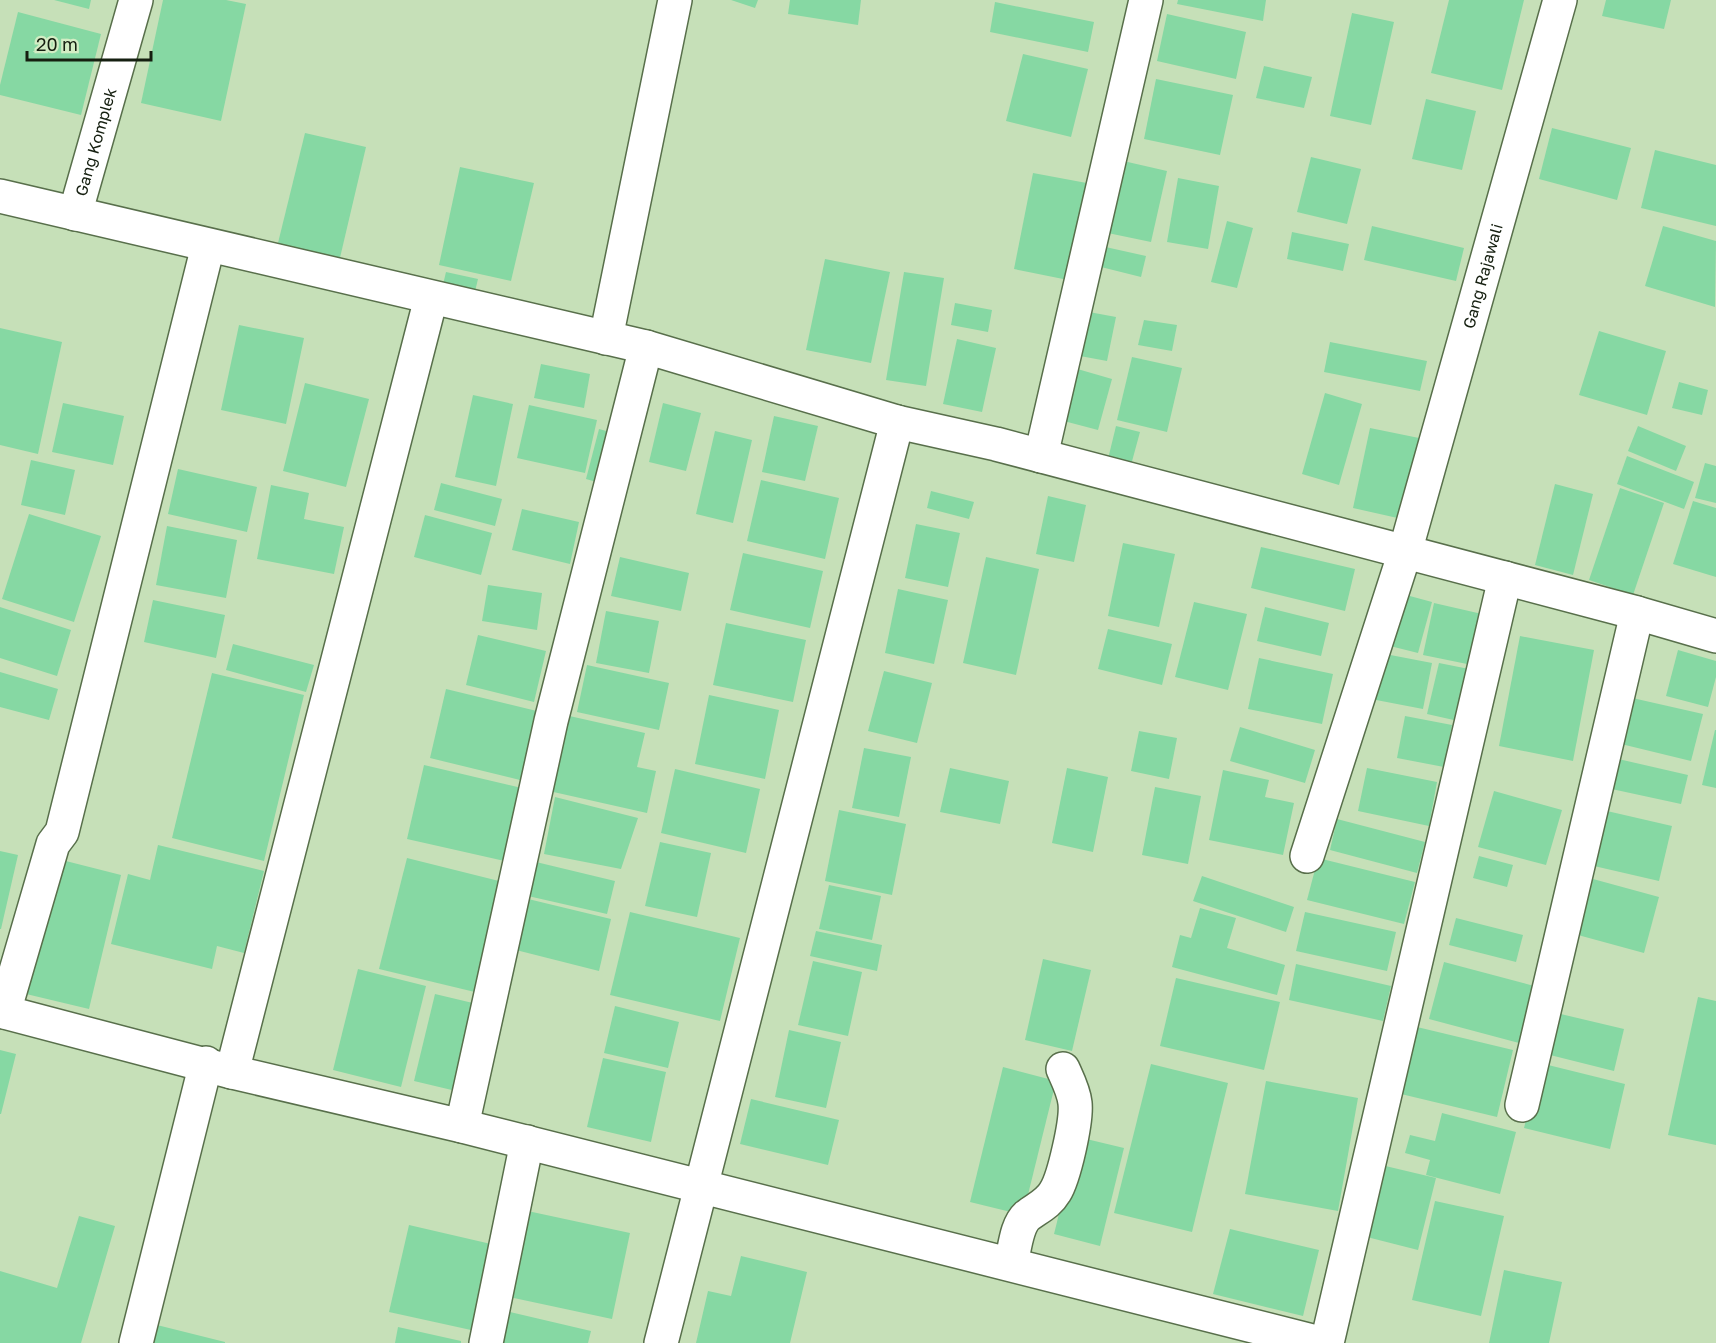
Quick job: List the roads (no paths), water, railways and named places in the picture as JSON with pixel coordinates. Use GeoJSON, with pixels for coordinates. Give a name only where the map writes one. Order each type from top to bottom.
{"type":"FeatureCollection","features":[{"type":"Feature","properties":{"kind":"street","name":"Gang Komplek"},"geometry":{"type":"LineString","coordinates":[[75,214],[136,0]]}},
{"type":"Feature","properties":{"kind":"street"},"geometry":{"type":"LineString","coordinates":[[606,338],[675,0]]}},
{"type":"Feature","properties":{"kind":"street"},"geometry":{"type":"LineString","coordinates":[[1041,456],[1146,0]]}},
{"type":"Feature","properties":{"kind":"street","name":"Gang Rajawali"},"geometry":{"type":"LineString","coordinates":[[1307,856],[1405,552],[1560,0]]}},
{"type":"Feature","properties":{"kind":"street"},"geometry":{"type":"LineString","coordinates":[[0,196],[646,347],[897,422],[996,444],[1637,613],[1716,636]]}},
{"type":"Feature","properties":{"kind":"street"},"geometry":{"type":"LineString","coordinates":[[208,246],[62,832],[53,844],[2,1011],[1011,1263],[1320,1343]]}},
{"type":"Feature","properties":{"kind":"street"},"geometry":{"type":"LineString","coordinates":[[136,1343],[219,1067],[431,298]]}},
{"type":"Feature","properties":{"kind":"street"},"geometry":{"type":"LineString","coordinates":[[462,1126],[550,721],[646,347]]}},
{"type":"Feature","properties":{"kind":"street"},"geometry":{"type":"LineString","coordinates":[[661,1343],[897,422]]}},
{"type":"Feature","properties":{"kind":"street"},"geometry":{"type":"LineString","coordinates":[[1327,1343],[1505,578]]}},
{"type":"Feature","properties":{"kind":"street"},"geometry":{"type":"LineString","coordinates":[[1522,1105],[1637,613]]}},
{"type":"Feature","properties":{"kind":"street"},"geometry":{"type":"LineString","coordinates":[[1011,1263],[1021,1224],[1056,1191],[1062,1170],[1073,1128],[1075,1102],[1063,1069]]}},
{"type":"Feature","properties":{"kind":"street"},"geometry":{"type":"LineString","coordinates":[[486,1343],[527,1142]]}}]}
